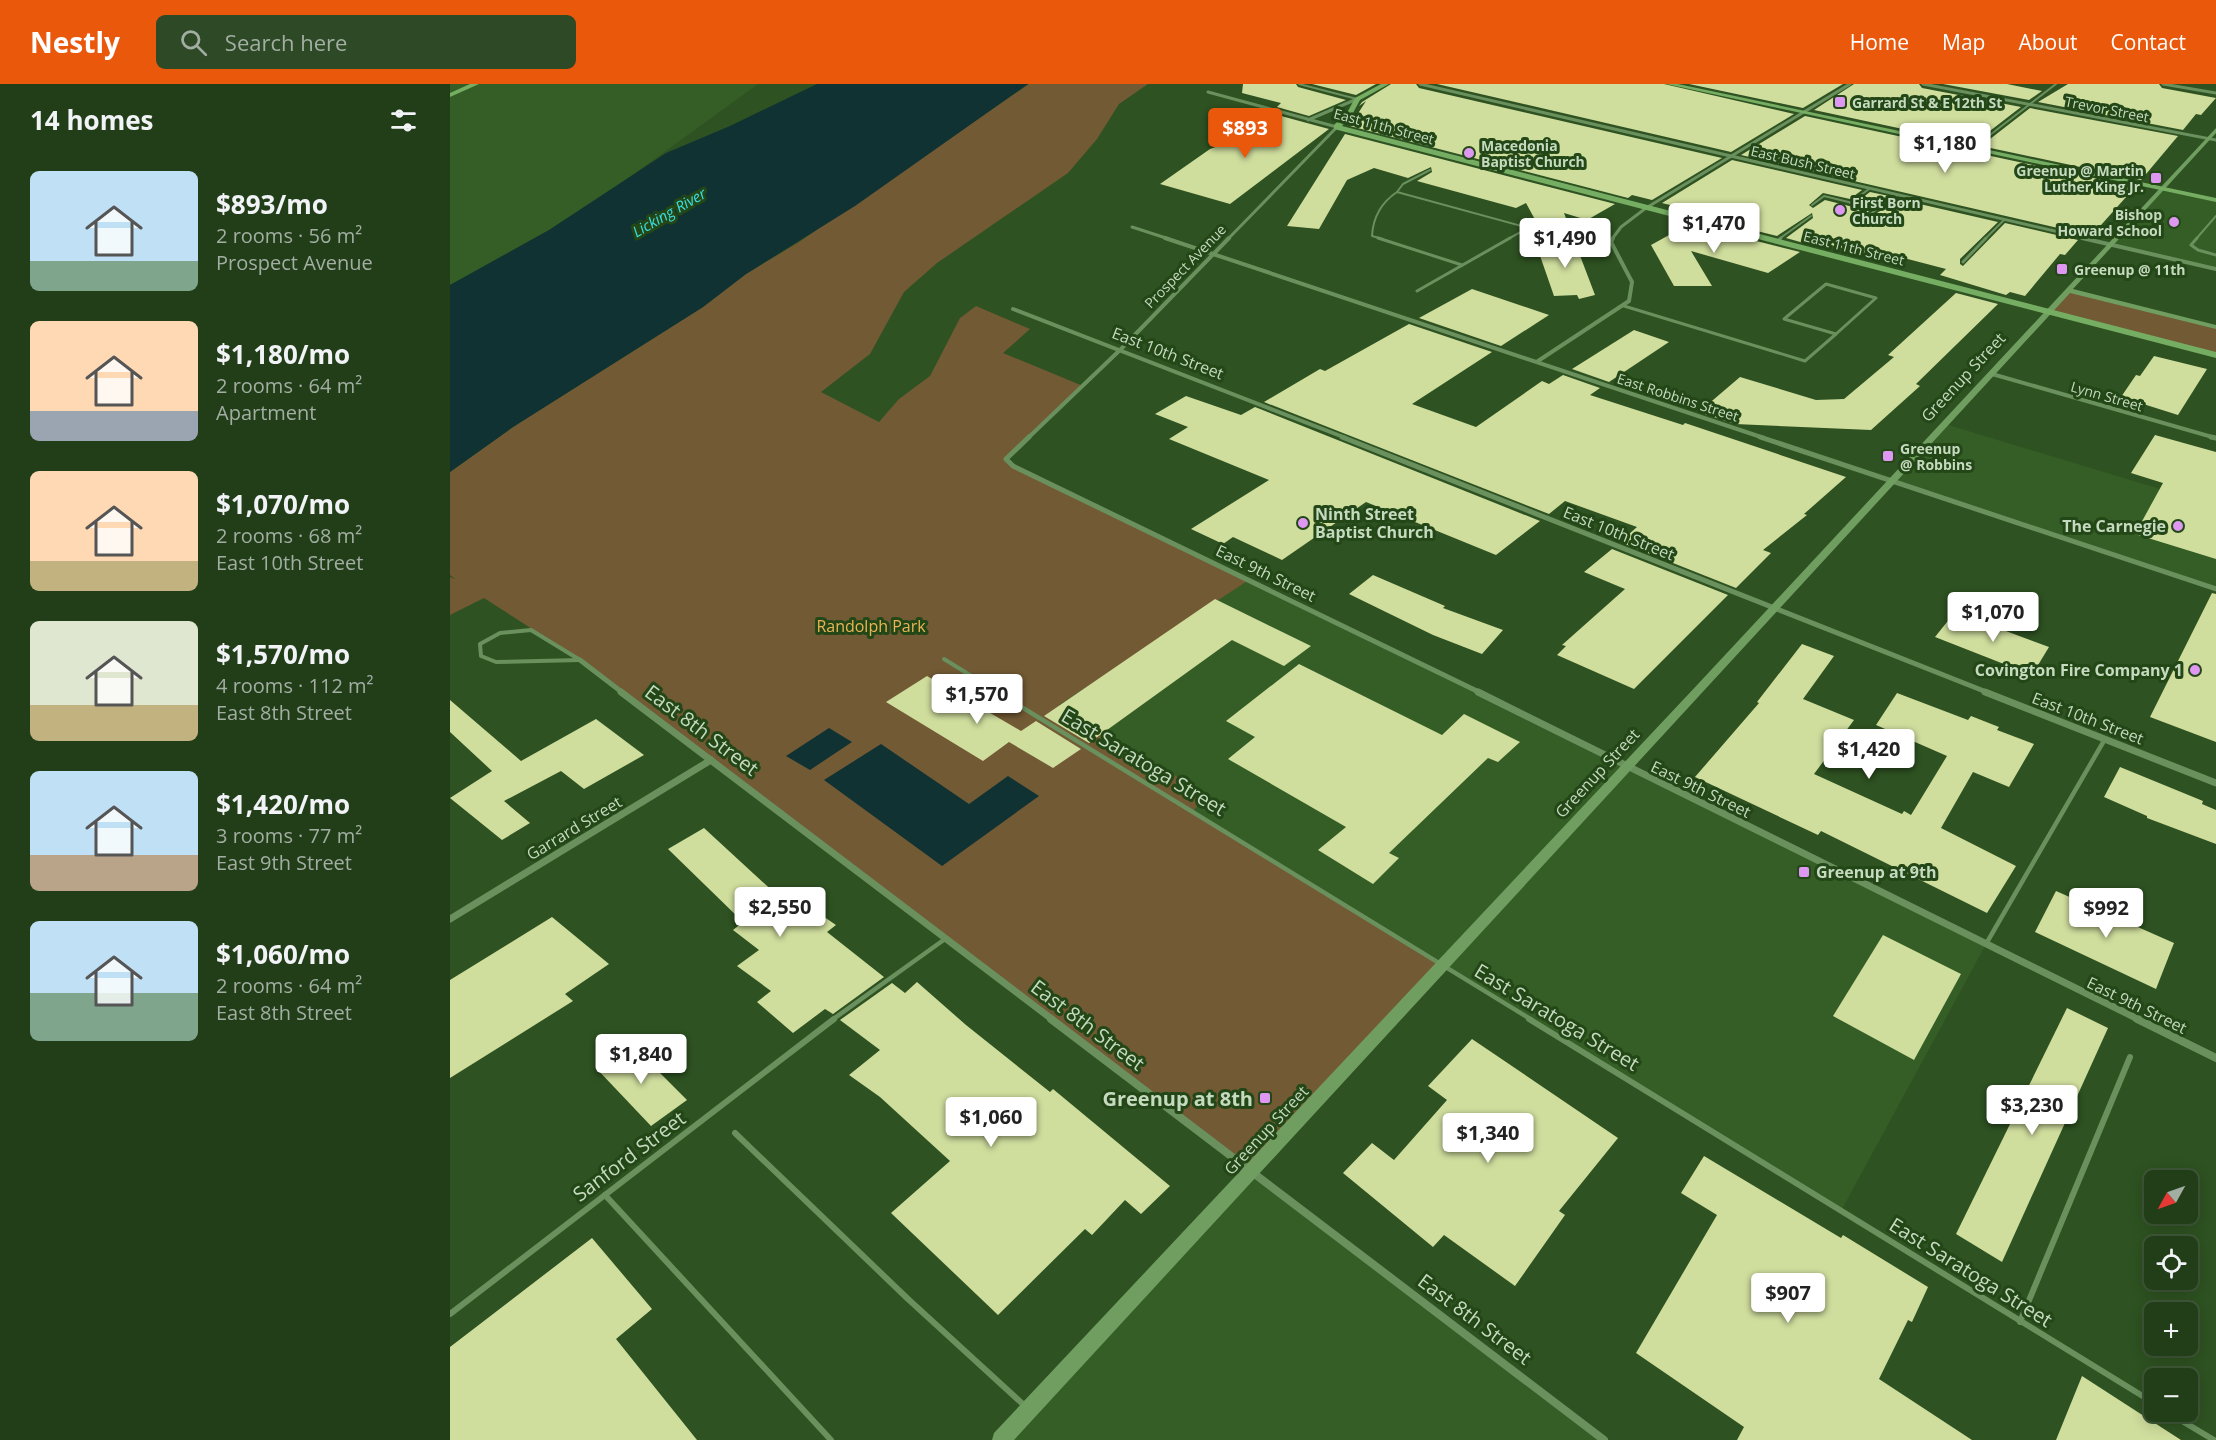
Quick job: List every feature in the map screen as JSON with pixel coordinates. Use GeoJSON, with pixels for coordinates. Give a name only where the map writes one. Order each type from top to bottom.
{"type":"FeatureCollection","features":[{"type":"Feature","properties":{"kind":"main road"},"geometry":{"type":"LineString","coordinates":[[450,95],[477,84]]}},
{"type":"Feature","properties":{"kind":"main road","name":"Prospect Avenue"},"geometry":{"type":"LineString","coordinates":[[1337,127],[1351,112],[1357,99],[1386,84]]}},
{"type":"Feature","properties":{"kind":"main road"},"geometry":{"type":"LineString","coordinates":[[1669,84],[2216,200]]}},
{"type":"Feature","properties":{"kind":"main road","name":"East 11th Street"},"geometry":{"type":"LineString","coordinates":[[1337,127],[2216,355]]}},
{"type":"Feature","properties":{"kind":"main road","name":"Greenup Street"},"geometry":{"type":"LineString","coordinates":[[1001,1440],[2216,130]]}},
{"type":"Feature","properties":{"kind":"main road"},"geometry":{"type":"LineString","coordinates":[[2068,290],[2216,327]]}},
{"type":"Feature","properties":{"kind":"street","name":"East Bush Street"},"geometry":{"type":"LineString","coordinates":[[1420,84],[2216,269]]}},
{"type":"Feature","properties":{"kind":"street"},"geometry":{"type":"LineString","coordinates":[[1538,361],[1629,301],[1632,282],[1611,242],[1621,226],[1646,208],[1850,84]]}},
{"type":"Feature","properties":{"kind":"street","name":"Trevor Street"},"geometry":{"type":"LineString","coordinates":[[1923,84],[2216,140]]}},
{"type":"Feature","properties":{"kind":"street"},"geometry":{"type":"LineString","coordinates":[[2163,84],[2216,93]]}},
{"type":"Feature","properties":{"kind":"street","name":"East 11th Street"},"geometry":{"type":"LineString","coordinates":[[1208,93],[1337,127]]}},
{"type":"Feature","properties":{"kind":"street"},"geometry":{"type":"LineString","coordinates":[[1308,120],[1357,99]]}},
{"type":"Feature","properties":{"kind":"street","name":"Prospect Avenue"},"geometry":{"type":"LineString","coordinates":[[1013,466],[1006,459],[1121,348],[1337,127]]}},
{"type":"Feature","properties":{"kind":"street","name":"East Robbins Street"},"geometry":{"type":"LineString","coordinates":[[1132,227],[2216,589]]}},
{"type":"Feature","properties":{"kind":"street","name":"East 10th Street"},"geometry":{"type":"LineString","coordinates":[[1012,309],[1121,348],[2216,783]]}},
{"type":"Feature","properties":{"kind":"street","name":"Lynn Street"},"geometry":{"type":"LineString","coordinates":[[1992,374],[2216,438]]}},
{"type":"Feature","properties":{"kind":"street","name":"East 9th Street"},"geometry":{"type":"LineString","coordinates":[[1013,466],[1409,656],[1985,946],[2216,1058]]}},
{"type":"Feature","properties":{"kind":"street","name":"East 8th Street"},"geometry":{"type":"LineString","coordinates":[[580,660],[1604,1440]]}},
{"type":"Feature","properties":{"kind":"street","name":"Garrard Street"},"geometry":{"type":"LineString","coordinates":[[450,919],[711,760]]}},
{"type":"Feature","properties":{"kind":"lane"},"geometry":{"type":"LineString","coordinates":[[1299,84],[1357,99]]}},
{"type":"Feature","properties":{"kind":"lane"},"geometry":{"type":"LineString","coordinates":[[1973,148],[2056,84]]}},
{"type":"Feature","properties":{"kind":"lane"},"geometry":{"type":"LineString","coordinates":[[1430,170],[1403,184],[1397,192],[1387,198],[1372,227],[1372,236],[1462,265]]}},
{"type":"Feature","properties":{"kind":"lane"},"geometry":{"type":"LineString","coordinates":[[1850,203],[1869,189]]}},
{"type":"Feature","properties":{"kind":"lane"},"geometry":{"type":"LineString","coordinates":[[1397,192],[1575,241],[1611,242]]}},
{"type":"Feature","properties":{"kind":"lane"},"geometry":{"type":"LineString","coordinates":[[1863,220],[1897,195]]}},
{"type":"Feature","properties":{"kind":"lane"},"geometry":{"type":"LineString","coordinates":[[1812,206],[1824,196],[1877,209]]}},
{"type":"Feature","properties":{"kind":"lane"},"geometry":{"type":"LineString","coordinates":[[1776,242],[1811,216]]}},
{"type":"Feature","properties":{"kind":"lane"},"geometry":{"type":"LineString","coordinates":[[2216,216],[2191,246],[2216,255]]}},
{"type":"Feature","properties":{"kind":"lane"},"geometry":{"type":"LineString","coordinates":[[1963,262],[2004,220]]}},
{"type":"Feature","properties":{"kind":"lane"},"geometry":{"type":"LineString","coordinates":[[1417,291],[1528,228]]}},
{"type":"Feature","properties":{"kind":"lane"},"geometry":{"type":"LineString","coordinates":[[1624,306],[1805,361],[1836,334],[1844,327],[1876,298],[1826,284],[1784,319],[1836,334]]}},
{"type":"Feature","properties":{"kind":"lane"},"geometry":{"type":"LineString","coordinates":[[531,630],[580,660],[496,662],[481,656],[480,644],[500,633],[531,630]]}},
{"type":"Feature","properties":{"kind":"lane","name":"East Saratoga Street"},"geometry":{"type":"LineString","coordinates":[[944,659],[2144,1397]]}},
{"type":"Feature","properties":{"kind":"lane"},"geometry":{"type":"LineString","coordinates":[[1985,946],[2105,739]]}},
{"type":"Feature","properties":{"kind":"lane","name":"Sanford Street"},"geometry":{"type":"LineString","coordinates":[[450,1314],[872,990],[945,939]]}},
{"type":"Feature","properties":{"kind":"lane"},"geometry":{"type":"LineString","coordinates":[[2020,1322],[2130,1057]]}},
{"type":"Feature","properties":{"kind":"lane"},"geometry":{"type":"LineString","coordinates":[[735,1133],[908,1299],[1029,1410]]}},
{"type":"Feature","properties":{"kind":"lane"},"geometry":{"type":"LineString","coordinates":[[605,1195],[831,1440]]}},
{"type":"Feature","properties":{"kind":"lane"},"geometry":{"type":"LineString","coordinates":[[2184,1422],[2214,1440]]}},
{"type":"Feature","properties":{"kind":"shaded area"},"geometry":{"type":"Polygon","coordinates":[[[450,84],[758,84],[612,190],[549,230],[450,285],[450,84]]]}},
{"type":"Feature","properties":{"kind":"shaded area","name":"Bishop Howard School"},"geometry":{"type":"Polygon","coordinates":[[[2162,189],[2216,200],[2216,269],[2111,245],[2162,189]]]}},
{"type":"Feature","properties":{"kind":"shaded area"},"geometry":{"type":"Polygon","coordinates":[[[1945,424],[2216,506],[2216,589],[1892,481],[1945,424]]]}},
{"type":"Feature","properties":{"kind":"shaded area"},"geometry":{"type":"Polygon","coordinates":[[[1249,580],[1985,946],[1841,1211],[1192,811],[1207,796],[1058,705],[1249,580]]]}},
{"type":"Feature","properties":{"kind":"shaded area"},"geometry":{"type":"Polygon","coordinates":[[[1252,1172],[1604,1440],[1001,1440],[1252,1172]]]}},
{"type":"Feature","properties":{"kind":"green space","name":"Randolph Park"},"geometry":{"type":"Polygon","coordinates":[[[1029,84],[1148,84],[1119,104],[1097,139],[1068,173],[937,263],[904,292],[870,354],[821,392],[879,422],[899,399],[930,376],[960,318],[976,306],[1030,329],[1003,353],[1083,386],[1007,459],[1013,466],[1249,580],[1059,705],[1207,795],[1193,811],[1441,966],[1252,1172],[580,660],[484,598],[450,615],[450,577],[455,579],[450,575],[450,472],[513,427],[703,307],[746,274],[799,242],[1029,84]]]}},
{"type":"Feature","properties":{"kind":"green space"},"geometry":{"type":"Polygon","coordinates":[[[2069,290],[2216,327],[2216,355],[2049,311],[2069,290]]]}},
{"type":"Feature","properties":{"kind":"water","name":"Licking River"},"geometry":{"type":"Polygon","coordinates":[[[817,84],[1028,84],[855,206],[746,274],[703,307],[513,427],[450,472],[450,285],[549,230],[666,153],[730,126],[817,84]]]}},
{"type":"Feature","properties":{"kind":"water"},"geometry":{"type":"Polygon","coordinates":[[[829,728],[852,742],[810,770],[786,756],[829,728]]]}},
{"type":"Feature","properties":{"kind":"water"},"geometry":{"type":"Polygon","coordinates":[[[881,744],[969,804],[1008,776],[1039,796],[942,866],[824,780],[881,744]]]}},
{"type":"Feature","properties":{"kind":"building"},"geometry":{"type":"Polygon","coordinates":[[[1243,84],[1296,84],[1298,87],[1346,100],[1309,116],[1277,107],[1281,103],[1242,93],[1243,84]]]}},
{"type":"Feature","properties":{"kind":"building"},"geometry":{"type":"Polygon","coordinates":[[[1312,84],[1376,84],[1356,95],[1312,84]]]}},
{"type":"Feature","properties":{"kind":"building"},"geometry":{"type":"Polygon","coordinates":[[[1391,84],[1416,84],[1419,88],[1722,158],[1652,200],[1632,195],[1628,198],[1350,126],[1366,101],[1359,106],[1362,102],[1391,84]]]}},
{"type":"Feature","properties":{"kind":"building"},"geometry":{"type":"Polygon","coordinates":[[[1437,84],[1664,84],[1794,114],[1731,152],[1437,84]]]}},
{"type":"Feature","properties":{"kind":"building"},"geometry":{"type":"Polygon","coordinates":[[[1689,84],[1843,84],[1803,108],[1689,84]]]}},
{"type":"Feature","properties":{"kind":"building"},"geometry":{"type":"Polygon","coordinates":[[[1854,84],[1919,84],[1922,88],[2021,107],[1973,144],[1814,110],[1854,84]]]}},
{"type":"Feature","properties":{"kind":"building"},"geometry":{"type":"Polygon","coordinates":[[[1943,84],[2007,84],[2042,91],[2029,100],[1943,84]]]}},
{"type":"Feature","properties":{"kind":"building"},"geometry":{"type":"Polygon","coordinates":[[[2068,84],[2159,84],[2162,88],[2216,98],[2201,115],[2196,114],[2183,130],[2038,102],[2068,84]]]}},
{"type":"Feature","properties":{"kind":"building"},"geometry":{"type":"Polygon","coordinates":[[[2030,108],[2178,136],[2141,180],[1981,146],[2030,108]]]}},
{"type":"Feature","properties":{"kind":"building"},"geometry":{"type":"Polygon","coordinates":[[[1270,113],[1329,129],[1230,204],[1160,184],[1210,149],[1237,139],[1270,113]]]}},
{"type":"Feature","properties":{"kind":"building"},"geometry":{"type":"Polygon","coordinates":[[[1805,116],[2135,187],[2093,234],[2084,234],[1741,155],[1805,116]]]}},
{"type":"Feature","properties":{"kind":"building"},"geometry":{"type":"Polygon","coordinates":[[[1345,134],[1615,204],[1587,220],[1564,213],[1573,237],[1539,227],[1526,203],[1516,208],[1417,181],[1432,172],[1431,167],[1408,178],[1374,168],[1347,180],[1319,229],[1287,226],[1345,134]]]}},
{"type":"Feature","properties":{"kind":"building"},"geometry":{"type":"Polygon","coordinates":[[[1732,160],[1862,190],[1850,199],[1823,193],[1809,205],[1813,208],[1825,200],[1869,211],[1860,218],[1862,223],[1898,199],[1998,222],[1960,259],[1960,264],[1963,266],[2005,223],[2078,240],[2065,255],[2060,254],[2025,296],[2010,292],[2006,295],[1940,275],[1946,269],[1877,251],[1871,256],[1817,241],[1811,245],[1786,238],[1813,218],[1812,213],[1777,236],[1701,217],[1706,214],[1662,203],[1732,160]]]}},
{"type":"Feature","properties":{"kind":"building"},"geometry":{"type":"Polygon","coordinates":[[[1870,192],[1889,196],[1876,205],[1858,201],[1870,192]]]}},
{"type":"Feature","properties":{"kind":"building"},"geometry":{"type":"Polygon","coordinates":[[[1689,224],[1800,252],[1768,273],[1691,251],[1712,286],[1674,286],[1651,245],[1689,224]]]}},
{"type":"Feature","properties":{"kind":"building"},"geometry":{"type":"Polygon","coordinates":[[[1544,236],[1576,245],[1595,295],[1579,299],[1577,295],[1554,296],[1537,247],[1547,242],[1544,236]]]}},
{"type":"Feature","properties":{"kind":"building"},"geometry":{"type":"Polygon","coordinates":[[[1472,289],[1549,315],[1501,346],[1419,318],[1472,289]]]}},
{"type":"Feature","properties":{"kind":"building"},"geometry":{"type":"Polygon","coordinates":[[[1956,293],[1998,304],[1916,384],[1920,386],[1871,430],[1735,424],[1699,412],[1740,377],[1816,400],[1844,399],[1894,357],[1888,355],[1956,293]]]}},
{"type":"Feature","properties":{"kind":"building"},"geometry":{"type":"Polygon","coordinates":[[[1409,324],[1492,352],[1412,404],[1476,427],[1542,381],[1549,384],[1563,375],[1600,388],[1590,395],[1683,425],[1685,423],[1846,477],[1804,514],[1807,515],[1763,550],[1771,553],[1736,588],[1620,542],[1637,527],[1565,501],[1549,514],[1264,402],[1320,369],[1325,371],[1409,324]]]}},
{"type":"Feature","properties":{"kind":"building"},"geometry":{"type":"Polygon","coordinates":[[[1634,330],[1669,342],[1609,382],[1572,369],[1634,330]]]}},
{"type":"Feature","properties":{"kind":"building"},"geometry":{"type":"Polygon","coordinates":[[[2154,356],[2207,369],[2178,415],[2121,397],[2136,375],[2140,376],[2154,356]]]}},
{"type":"Feature","properties":{"kind":"building"},"geometry":{"type":"Polygon","coordinates":[[[1186,396],[1241,415],[1255,407],[1540,521],[1496,555],[1366,502],[1282,560],[1233,537],[1223,544],[1191,529],[1269,480],[1169,439],[1188,427],[1155,414],[1186,396]]]}},
{"type":"Feature","properties":{"kind":"building"},"geometry":{"type":"Polygon","coordinates":[[[2155,435],[2216,452],[2216,559],[2135,534],[2163,483],[2131,473],[2155,435]]]}},
{"type":"Feature","properties":{"kind":"building"},"geometry":{"type":"Polygon","coordinates":[[[1612,549],[1728,595],[1634,689],[1557,655],[1566,646],[1562,645],[1625,589],[1584,572],[1612,549]]]}},
{"type":"Feature","properties":{"kind":"building"},"geometry":{"type":"Polygon","coordinates":[[[1373,575],[1445,606],[1443,608],[1503,630],[1482,654],[1433,635],[1349,594],[1373,575]]]}},
{"type":"Feature","properties":{"kind":"building","name":"Covington Fire Company 1"},"geometry":{"type":"Polygon","coordinates":[[[2212,593],[2216,594],[2216,742],[2150,717],[2212,593]]]}},
{"type":"Feature","properties":{"kind":"building"},"geometry":{"type":"Polygon","coordinates":[[[1215,599],[1311,646],[1284,666],[1232,640],[1089,743],[1044,716],[1215,599]]]}},
{"type":"Feature","properties":{"kind":"building"},"geometry":{"type":"Polygon","coordinates":[[[1955,612],[2049,647],[2032,675],[1935,637],[1955,612]]]}},
{"type":"Feature","properties":{"kind":"building"},"geometry":{"type":"Polygon","coordinates":[[[1802,644],[1834,656],[1803,699],[1854,720],[1814,774],[1902,814],[1904,811],[1911,815],[1947,756],[1876,725],[1897,693],[1968,720],[1971,716],[1999,727],[1997,730],[2034,744],[2009,787],[1973,772],[1941,828],[2016,866],[1987,913],[1821,831],[1818,835],[1695,777],[1759,703],[1757,702],[1802,644]]]}},
{"type":"Feature","properties":{"kind":"building"},"geometry":{"type":"Polygon","coordinates":[[[1299,664],[1442,735],[1464,714],[1520,742],[1498,762],[1488,758],[1389,853],[1399,858],[1373,884],[1318,850],[1346,827],[1228,759],[1255,737],[1226,721],[1299,664]]]}},
{"type":"Feature","properties":{"kind":"building"},"geometry":{"type":"Polygon","coordinates":[[[927,676],[1021,731],[1036,721],[1081,749],[1053,768],[1009,742],[983,761],[886,702],[927,676]]]}},
{"type":"Feature","properties":{"kind":"building"},"geometry":{"type":"Polygon","coordinates":[[[450,700],[521,761],[596,719],[644,755],[584,789],[561,771],[504,801],[530,823],[502,840],[450,798],[492,771],[450,732],[450,700]]]}},
{"type":"Feature","properties":{"kind":"building"},"geometry":{"type":"Polygon","coordinates":[[[2120,767],[2203,801],[2202,804],[2216,810],[2216,844],[2147,818],[2104,797],[2120,767]]]}},
{"type":"Feature","properties":{"kind":"building"},"geometry":{"type":"Polygon","coordinates":[[[704,828],[778,896],[786,891],[836,925],[827,932],[884,977],[833,1014],[825,1009],[793,1033],[757,1002],[771,991],[737,966],[759,950],[733,930],[743,922],[668,849],[704,828]]]}},
{"type":"Feature","properties":{"kind":"building"},"geometry":{"type":"Polygon","coordinates":[[[2056,891],[2174,943],[2156,989],[2035,932],[2056,891]]]}},
{"type":"Feature","properties":{"kind":"building"},"geometry":{"type":"Polygon","coordinates":[[[552,917],[609,964],[565,994],[573,1001],[450,1078],[450,980],[552,917]]]}},
{"type":"Feature","properties":{"kind":"building"},"geometry":{"type":"Polygon","coordinates":[[[1883,935],[1961,974],[1914,1060],[1833,1016],[1883,935]]]}},
{"type":"Feature","properties":{"kind":"building"},"geometry":{"type":"Polygon","coordinates":[[[917,982],[966,1025],[1050,1092],[1053,1089],[1170,1186],[1141,1214],[1125,1200],[1092,1235],[1085,1229],[998,1315],[891,1213],[950,1161],[880,1097],[849,1075],[880,1050],[840,1020],[892,983],[905,993],[917,982]]]}},
{"type":"Feature","properties":{"kind":"building"},"geometry":{"type":"Polygon","coordinates":[[[2067,1008],[2108,1028],[2002,1262],[1956,1234],[2067,1008]]]}},
{"type":"Feature","properties":{"kind":"building"},"geometry":{"type":"Polygon","coordinates":[[[1472,1039],[1618,1138],[1559,1211],[1565,1215],[1515,1286],[1444,1235],[1433,1247],[1343,1173],[1372,1143],[1394,1160],[1447,1100],[1428,1086],[1472,1039]]]}},
{"type":"Feature","properties":{"kind":"building"},"geometry":{"type":"Polygon","coordinates":[[[631,1044],[687,1100],[651,1126],[596,1068],[631,1044]]]}},
{"type":"Feature","properties":{"kind":"building"},"geometry":{"type":"Polygon","coordinates":[[[1704,1156],[1841,1238],[1843,1235],[1928,1287],[1912,1322],[1908,1320],[1879,1379],[1972,1440],[1737,1440],[1744,1427],[1636,1353],[1717,1215],[1681,1193],[1704,1156]]]}},
{"type":"Feature","properties":{"kind":"building"},"geometry":{"type":"Polygon","coordinates":[[[592,1238],[652,1309],[616,1339],[697,1440],[450,1440],[450,1347],[592,1238]]]}},
{"type":"Feature","properties":{"kind":"building"},"geometry":{"type":"Polygon","coordinates":[[[2082,1376],[2144,1416],[2144,1422],[2153,1422],[2181,1440],[2056,1440],[2082,1376]]]}},
{"type":"Feature","properties":{"kind":"place","name":"Garrard St & E 12th St"},"geometry":{"type":"Point","coordinates":[1840,102]}},
{"type":"Feature","properties":{"kind":"place","name":"Macedonia Baptist Church"},"geometry":{"type":"Point","coordinates":[1469,153]}},
{"type":"Feature","properties":{"kind":"place","name":"Greenup @ Martin Luther King Jr."},"geometry":{"type":"Point","coordinates":[2156,178]}},
{"type":"Feature","properties":{"kind":"place","name":"First Born Church"},"geometry":{"type":"Point","coordinates":[1840,210]}},
{"type":"Feature","properties":{"kind":"place","name":"Bishop Howard School"},"geometry":{"type":"Point","coordinates":[2174,222]}},
{"type":"Feature","properties":{"kind":"place","name":"Greenup @ 11th"},"geometry":{"type":"Point","coordinates":[2062,269]}},
{"type":"Feature","properties":{"kind":"place","name":"Greenup @ Robbins"},"geometry":{"type":"Point","coordinates":[1888,456]}},
{"type":"Feature","properties":{"kind":"place","name":"Ninth Street Baptist Church"},"geometry":{"type":"Point","coordinates":[1303,523]}},
{"type":"Feature","properties":{"kind":"place","name":"The Carnegie"},"geometry":{"type":"Point","coordinates":[2178,526]}},
{"type":"Feature","properties":{"kind":"place","name":"Covington Fire Company 1"},"geometry":{"type":"Point","coordinates":[2195,670]}},
{"type":"Feature","properties":{"kind":"place","name":"Greenup at 9th"},"geometry":{"type":"Point","coordinates":[1804,872]}},
{"type":"Feature","properties":{"kind":"place","name":"Greenup at 8th"},"geometry":{"type":"Point","coordinates":[1265,1098]}}]}
